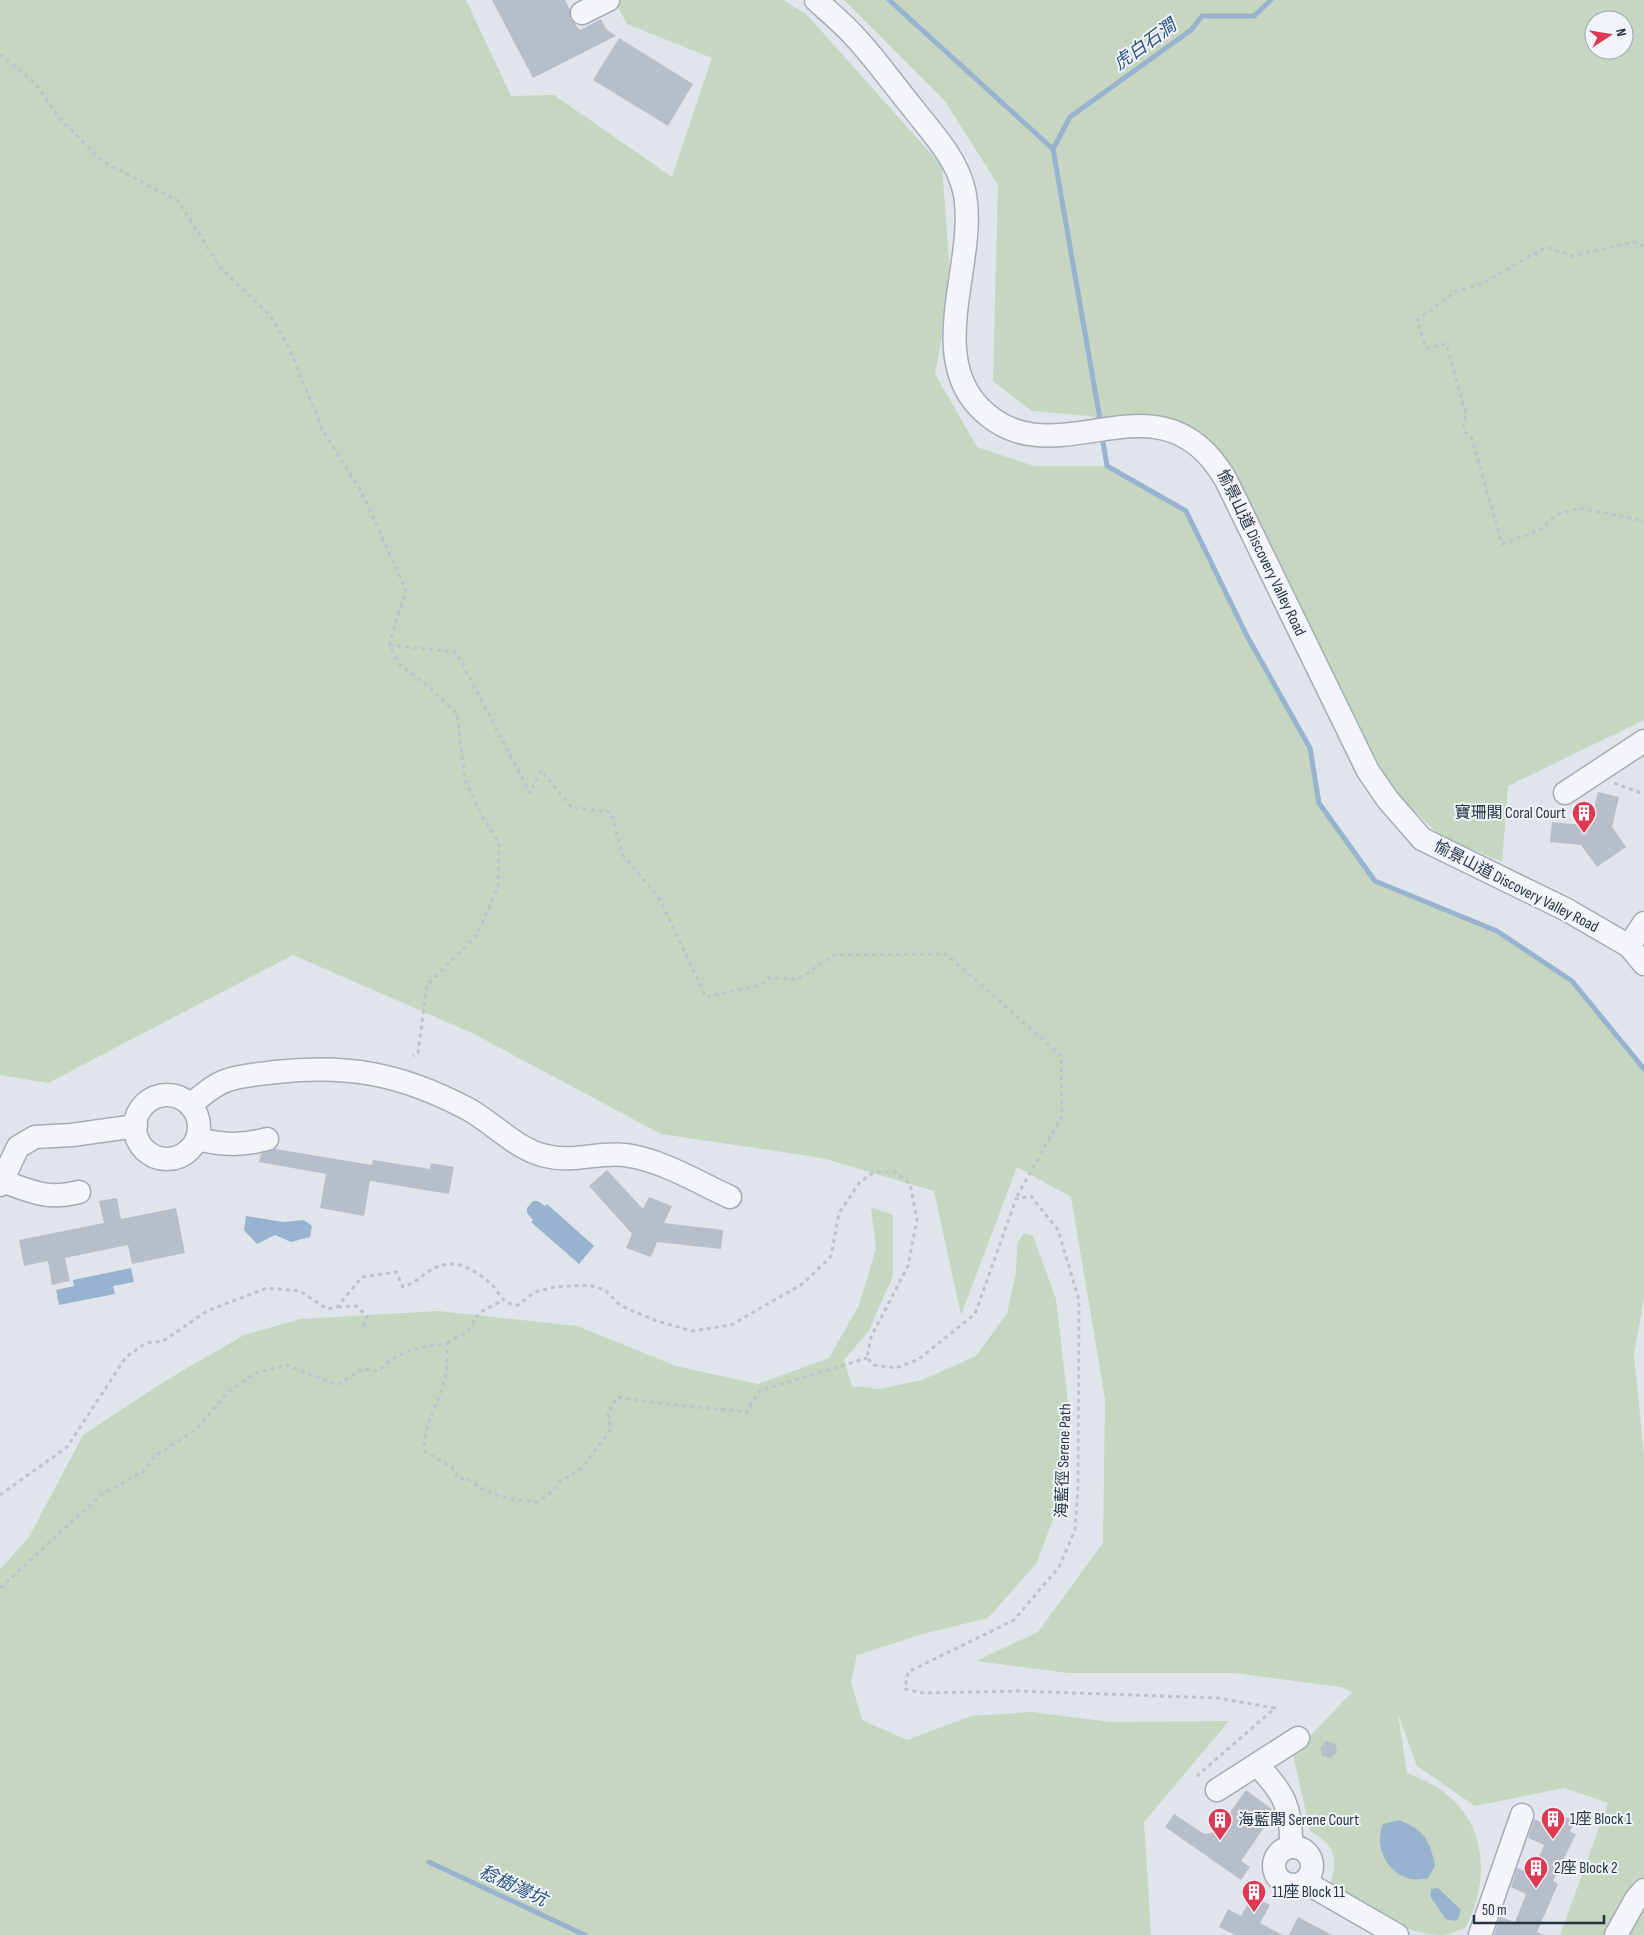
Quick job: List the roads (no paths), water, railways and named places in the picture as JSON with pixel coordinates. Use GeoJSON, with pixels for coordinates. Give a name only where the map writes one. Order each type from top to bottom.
{"type":"FeatureCollection","features":[{"type":"Feature","properties":{"kind":"street","name":"愉景山道 Discovery Valley Road"},"geometry":{"type":"LineString","coordinates":[[816,0],[857,39],[942,145],[960,179],[967,213],[954,348],[963,385],[976,405],[1009,429],[1033,436],[1148,426],[1172,431],[1197,443],[1213,460],[1226,480],[1368,771],[1388,800],[1422,839],[1566,910],[1629,946],[1644,964]]}},
{"type":"Feature","properties":{"kind":"street"},"geometry":{"type":"LineString","coordinates":[[1565,793],[1644,741]]}},
{"type":"Feature","properties":{"kind":"street"},"geometry":{"type":"LineString","coordinates":[[1629,946],[1644,923]]}},
{"type":"Feature","properties":{"kind":"street"},"geometry":{"type":"LineString","coordinates":[[190,1105],[227,1080],[311,1068],[360,1070],[407,1081],[467,1108],[518,1144],[544,1156],[566,1160],[598,1155],[625,1155],[656,1163],[730,1198]]}},
{"type":"Feature","properties":{"kind":"street"},"geometry":{"type":"LineString","coordinates":[[172,1096],[182,1099],[190,1105],[199,1121],[197,1139],[192,1148],[175,1158],[156,1157],[141,1144],[136,1126],[138,1115],[151,1099],[172,1096]]}},
{"type":"Feature","properties":{"kind":"street"},"geometry":{"type":"LineString","coordinates":[[79,1192],[58,1197],[1,1183],[18,1147],[34,1137],[72,1135],[136,1126]]}},
{"type":"Feature","properties":{"kind":"street"},"geometry":{"type":"LineString","coordinates":[[197,1139],[221,1145],[246,1144],[267,1139]]}},
{"type":"Feature","properties":{"kind":"street"},"geometry":{"type":"LineString","coordinates":[[1217,1790],[1298,1738]]}},
{"type":"Feature","properties":{"kind":"street"},"geometry":{"type":"LineString","coordinates":[[1257,1765],[1274,1782],[1286,1802],[1292,1825],[1291,1847],[1280,1853],[1274,1865],[1277,1877],[1287,1885],[1299,1885],[1305,1882],[1397,1935]]}},
{"type":"Feature","properties":{"kind":"street"},"geometry":{"type":"LineString","coordinates":[[1480,1935],[1522,1815]]}},
{"type":"Feature","properties":{"kind":"street"},"geometry":{"type":"LineString","coordinates":[[1616,1935],[1636,1899],[1644,1890]]}},
{"type":"Feature","properties":{"kind":"water"},"geometry":{"type":"Polygon","coordinates":[[[533,1201],[538,1201],[545,1206],[547,1204],[594,1246],[579,1264],[531,1222],[533,1220],[527,1213],[527,1208],[533,1201]]]}},
{"type":"Feature","properties":{"kind":"water"},"geometry":{"type":"Polygon","coordinates":[[[246,1216],[283,1222],[304,1220],[312,1226],[310,1237],[291,1242],[275,1235],[257,1244],[244,1230],[246,1216]]]}},
{"type":"Feature","properties":{"kind":"water"},"geometry":{"type":"Polygon","coordinates":[[[131,1268],[134,1282],[113,1286],[115,1294],[59,1305],[56,1290],[74,1286],[73,1280],[131,1268]]]}},
{"type":"Feature","properties":{"kind":"water"},"geometry":{"type":"Polygon","coordinates":[[[1399,1820],[1420,1832],[1431,1849],[1435,1866],[1428,1878],[1416,1879],[1397,1873],[1384,1856],[1380,1846],[1383,1824],[1399,1820]]]}},
{"type":"Feature","properties":{"kind":"water"},"geometry":{"type":"Polygon","coordinates":[[[1438,1888],[1461,1910],[1458,1919],[1454,1921],[1446,1919],[1430,1896],[1431,1889],[1438,1888]]]}},
{"type":"Feature","properties":{"kind":"waterway"},"geometry":{"type":"LineString","coordinates":[[889,0],[1053,149],[1101,425]]}},
{"type":"Feature","properties":{"kind":"waterway","name":"虎白石澗"},"geometry":{"type":"LineString","coordinates":[[1053,149],[1070,117],[1191,30],[1202,16],[1254,16],[1271,0]]}},
{"type":"Feature","properties":{"kind":"waterway"},"geometry":{"type":"LineString","coordinates":[[1102,436],[1107,466],[1186,511],[1247,636],[1310,748],[1319,803],[1375,881],[1497,931],[1572,981],[1644,1069]]}},
{"type":"Feature","properties":{"kind":"waterway","name":"稔樹灣坑"},"geometry":{"type":"LineString","coordinates":[[429,1862],[585,1935]]}},
{"type":"Feature","properties":{"kind":"place","name":"寶珊閣 Coral Court"},"geometry":{"type":"Point","coordinates":[1584,834]}},
{"type":"Feature","properties":{"kind":"place","name":"1座 Block 1"},"geometry":{"type":"Point","coordinates":[1553,1840]}},
{"type":"Feature","properties":{"kind":"place","name":"海藍閣 Serene Court"},"geometry":{"type":"Point","coordinates":[1220,1841]}},
{"type":"Feature","properties":{"kind":"place","name":"2座 Block 2"},"geometry":{"type":"Point","coordinates":[1536,1889]}},
{"type":"Feature","properties":{"kind":"place","name":"11座 Block 11"},"geometry":{"type":"Point","coordinates":[1254,1913]}}]}
